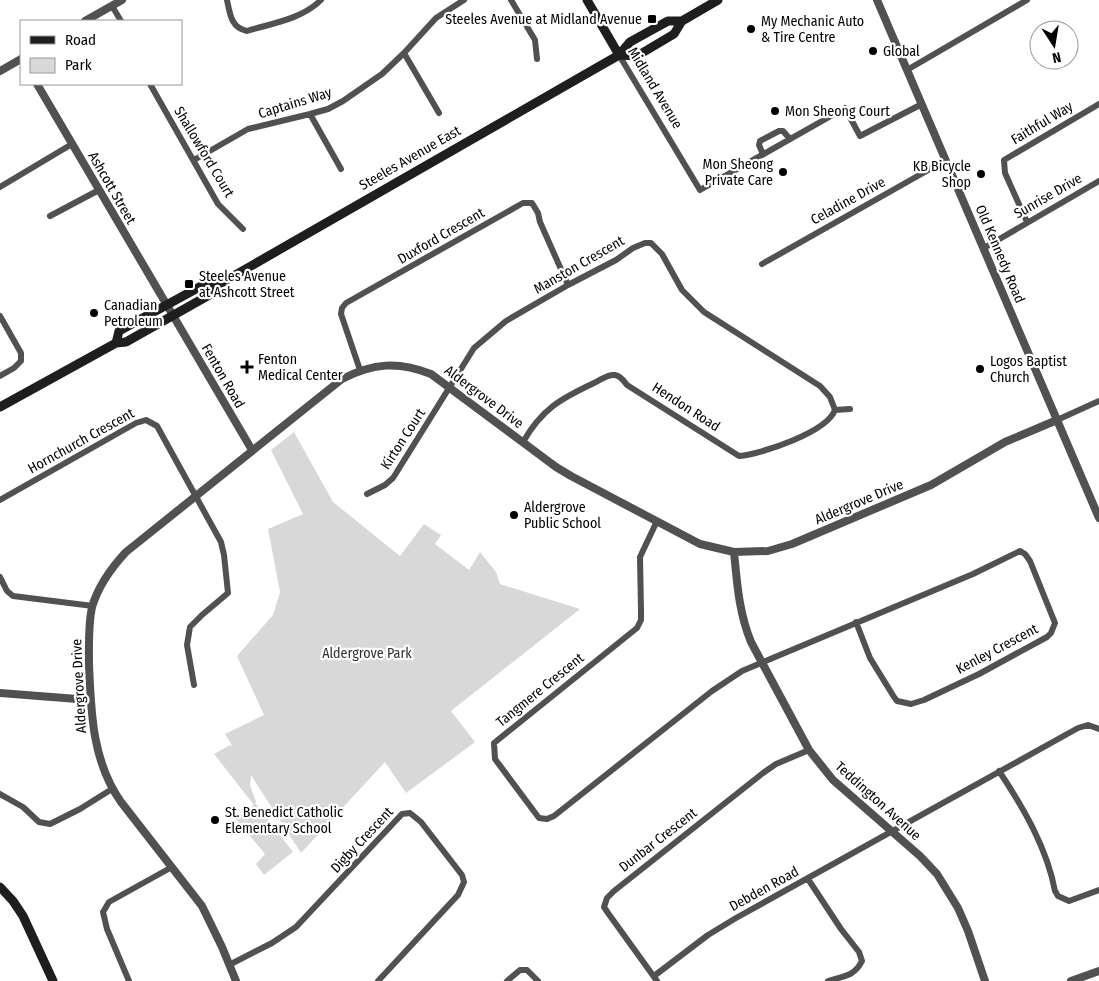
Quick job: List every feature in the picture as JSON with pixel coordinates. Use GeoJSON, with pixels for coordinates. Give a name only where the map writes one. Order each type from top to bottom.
{"type":"FeatureCollection","features":[{"type":"Feature","properties":{"kind":"main road","name":"Midland Avenue"},"geometry":{"type":"LineString","coordinates":[[587,0],[619,55]]}},
{"type":"Feature","properties":{"kind":"main road","name":"Steeles Avenue East"},"geometry":{"type":"LineString","coordinates":[[619,55],[638,56],[674,34],[682,21],[718,0]]}},
{"type":"Feature","properties":{"kind":"main road","name":"Steeles Avenue East"},"geometry":{"type":"LineString","coordinates":[[0,407],[116,342],[126,342],[211,294],[216,286],[619,55],[630,42],[668,21],[682,21]]}},
{"type":"Feature","properties":{"kind":"main road","name":"Steeles Avenue East"},"geometry":{"type":"LineString","coordinates":[[116,342],[119,331],[205,284],[216,286]]}},
{"type":"Feature","properties":{"kind":"main road"},"geometry":{"type":"LineString","coordinates":[[0,887],[14,901],[23,916],[53,981]]}},
{"type":"Feature","properties":{"kind":"street"},"geometry":{"type":"LineString","coordinates":[[87,20],[122,0]]}},
{"type":"Feature","properties":{"kind":"street"},"geometry":{"type":"LineString","coordinates":[[227,0],[234,24],[246,30],[299,16],[321,0]]}},
{"type":"Feature","properties":{"kind":"street","name":"Captains Way"},"geometry":{"type":"LineString","coordinates":[[194,160],[248,130],[328,109],[344,101],[382,74],[436,18],[464,0]]}},
{"type":"Feature","properties":{"kind":"street"},"geometry":{"type":"LineString","coordinates":[[511,0],[535,40],[537,59]]}},
{"type":"Feature","properties":{"kind":"street","name":"Old Kennedy Road"},"geometry":{"type":"LineString","coordinates":[[877,0],[1099,518]]}},
{"type":"Feature","properties":{"kind":"street"},"geometry":{"type":"LineString","coordinates":[[907,70],[1027,0]]}},
{"type":"Feature","properties":{"kind":"street"},"geometry":{"type":"LineString","coordinates":[[112,6],[120,20]]}},
{"type":"Feature","properties":{"kind":"street"},"geometry":{"type":"LineString","coordinates":[[404,53],[438,113]]}},
{"type":"Feature","properties":{"kind":"street","name":"Midland Avenue"},"geometry":{"type":"LineString","coordinates":[[619,55],[700,190],[763,154]]}},
{"type":"Feature","properties":{"kind":"street"},"geometry":{"type":"LineString","coordinates":[[0,71],[20,60]]}},
{"type":"Feature","properties":{"kind":"street","name":"Ashcott Street"},"geometry":{"type":"LineString","coordinates":[[38,85],[173,315]]}},
{"type":"Feature","properties":{"kind":"street","name":"Shallowford Court"},"geometry":{"type":"LineString","coordinates":[[151,85],[218,204],[243,229]]}},
{"type":"Feature","properties":{"kind":"street"},"geometry":{"type":"LineString","coordinates":[[790,139],[783,131],[779,130],[760,141],[759,145],[763,154],[790,139],[844,108],[860,136],[922,104]]}},
{"type":"Feature","properties":{"kind":"street","name":"Faithful Way"},"geometry":{"type":"LineString","coordinates":[[1027,222],[1005,174],[1004,160],[1099,104]]}},
{"type":"Feature","properties":{"kind":"street"},"geometry":{"type":"LineString","coordinates":[[310,114],[341,169]]}},
{"type":"Feature","properties":{"kind":"street"},"geometry":{"type":"LineString","coordinates":[[0,186],[72,144]]}},
{"type":"Feature","properties":{"kind":"street","name":"Celadine Drive"},"geometry":{"type":"LineString","coordinates":[[762,264],[946,160]]}},
{"type":"Feature","properties":{"kind":"street","name":"Sunrise Drive"},"geometry":{"type":"LineString","coordinates":[[984,248],[1099,181]]}},
{"type":"Feature","properties":{"kind":"street"},"geometry":{"type":"LineString","coordinates":[[50,216],[99,190]]}},
{"type":"Feature","properties":{"kind":"street","name":"Duxford Crescent"},"geometry":{"type":"LineString","coordinates":[[360,370],[341,314],[342,308],[346,303],[523,202],[532,203],[538,213],[540,222],[568,285]]}},
{"type":"Feature","properties":{"kind":"street","name":"Manston Crescent"},"geometry":{"type":"LineString","coordinates":[[450,388],[474,348],[506,321],[616,260],[633,248],[651,243],[662,254],[682,290],[704,312],[820,386],[830,397],[835,410]]}},
{"type":"Feature","properties":{"kind":"street","name":"Fenton Road"},"geometry":{"type":"LineString","coordinates":[[173,315],[252,450]]}},
{"type":"Feature","properties":{"kind":"street"},"geometry":{"type":"LineString","coordinates":[[0,316],[21,353],[21,361],[14,368],[0,376]]}},
{"type":"Feature","properties":{"kind":"street","name":"Aldergrove Drive"},"geometry":{"type":"LineString","coordinates":[[236,981],[222,946],[202,906],[112,789],[102,765],[94,736],[90,700],[88,640],[93,606],[107,576],[121,557],[134,544],[331,387],[360,370],[399,365],[410,366],[431,374],[571,476],[700,544],[734,552],[768,551],[792,544],[932,485],[1005,442],[1099,401]]}},
{"type":"Feature","properties":{"kind":"street","name":"Hendon Road"},"geometry":{"type":"LineString","coordinates":[[523,442],[536,422],[551,406],[602,378],[614,375],[619,376],[628,384],[739,456],[749,455],[794,441],[828,421],[835,410]]}},
{"type":"Feature","properties":{"kind":"street","name":"Kirton Court"},"geometry":{"type":"LineString","coordinates":[[367,494],[377,490],[394,478],[450,388]]}},
{"type":"Feature","properties":{"kind":"street"},"geometry":{"type":"LineString","coordinates":[[835,410],[850,408]]}},
{"type":"Feature","properties":{"kind":"street","name":"Hornchurch Crescent"},"geometry":{"type":"LineString","coordinates":[[0,500],[124,429],[146,420],[156,426],[194,496]]}},
{"type":"Feature","properties":{"kind":"street"},"geometry":{"type":"LineString","coordinates":[[194,496],[221,542],[228,593],[190,627],[187,645],[194,685]]}},
{"type":"Feature","properties":{"kind":"street","name":"Tangmere Crescent"},"geometry":{"type":"LineString","coordinates":[[658,521],[640,557],[641,620],[637,628],[494,743],[494,759],[532,811],[539,818],[547,819],[554,816],[712,691],[742,671],[762,663]]}},
{"type":"Feature","properties":{"kind":"street","name":"Kenley Crescent"},"geometry":{"type":"LineString","coordinates":[[762,663],[856,622],[973,574],[1020,551],[1030,561],[1055,622],[1047,638],[979,674],[911,704],[897,701],[894,697],[870,658],[856,622]]}},
{"type":"Feature","properties":{"kind":"street","name":"Teddington Avenue"},"geometry":{"type":"LineString","coordinates":[[734,552],[744,624],[762,663],[809,750],[833,780],[920,856],[937,874],[958,908],[968,930],[985,981]]}},
{"type":"Feature","properties":{"kind":"street"},"geometry":{"type":"LineString","coordinates":[[0,577],[7,591],[13,596],[93,606]]}},
{"type":"Feature","properties":{"kind":"street"},"geometry":{"type":"LineString","coordinates":[[0,693],[90,700]]}},
{"type":"Feature","properties":{"kind":"street","name":"Debden Road"},"geometry":{"type":"LineString","coordinates":[[655,978],[708,935],[999,771],[1078,728],[1088,725],[1099,729]]}},
{"type":"Feature","properties":{"kind":"street","name":"Dunbar Crescent"},"geometry":{"type":"LineString","coordinates":[[655,978],[608,914],[604,907],[607,898],[763,773],[776,764],[809,750]]}},
{"type":"Feature","properties":{"kind":"street"},"geometry":{"type":"LineString","coordinates":[[999,771],[1037,837],[1058,896],[1069,901],[1077,900],[1099,890]]}},
{"type":"Feature","properties":{"kind":"street"},"geometry":{"type":"LineString","coordinates":[[0,794],[23,807],[39,822],[50,824],[112,789]]}},
{"type":"Feature","properties":{"kind":"street","name":"Digby Crescent"},"geometry":{"type":"LineString","coordinates":[[229,966],[272,943],[296,927],[397,819],[402,814],[410,813],[421,822],[462,875],[464,882],[458,894],[378,981]]}},
{"type":"Feature","properties":{"kind":"street"},"geometry":{"type":"LineString","coordinates":[[130,981],[107,929],[102,912],[108,902],[172,867]]}},
{"type":"Feature","properties":{"kind":"street"},"geometry":{"type":"LineString","coordinates":[[808,879],[841,929],[859,952],[862,961],[856,971],[851,974],[828,981]]}},
{"type":"Feature","properties":{"kind":"street"},"geometry":{"type":"LineString","coordinates":[[507,981],[520,970],[527,970],[538,981]]}},
{"type":"Feature","properties":{"kind":"street"},"geometry":{"type":"LineString","coordinates":[[1072,981],[1099,971]]}},
{"type":"Feature","properties":{"kind":"green space","name":"Aldergrove Park"},"geometry":{"type":"Polygon","coordinates":[[[294,432],[333,502],[400,556],[424,524],[441,535],[435,544],[469,570],[480,552],[496,572],[500,584],[580,609],[451,711],[475,742],[406,793],[385,762],[301,853],[251,775],[250,785],[255,803],[293,852],[264,875],[256,864],[265,854],[236,819],[254,805],[214,754],[230,745],[233,747],[225,734],[264,715],[237,656],[273,615],[280,592],[268,529],[303,514],[271,450],[294,432]]]}},
{"type":"Feature","properties":{"kind":"place","name":"Steeles Avenue at Midland Avenue"},"geometry":{"type":"Point","coordinates":[652,19]}},
{"type":"Feature","properties":{"kind":"place","name":"My Mechanic Auto & Tire Centre"},"geometry":{"type":"Point","coordinates":[751,29]}},
{"type":"Feature","properties":{"kind":"place","name":"Global"},"geometry":{"type":"Point","coordinates":[873,51]}},
{"type":"Feature","properties":{"kind":"place","name":"Mon Sheong Court"},"geometry":{"type":"Point","coordinates":[775,111]}},
{"type":"Feature","properties":{"kind":"place","name":"Mon Sheong Private Care"},"geometry":{"type":"Point","coordinates":[783,172]}},
{"type":"Feature","properties":{"kind":"place","name":"KB Bicycle Shop"},"geometry":{"type":"Point","coordinates":[981,174]}},
{"type":"Feature","properties":{"kind":"place","name":"Steeles Avenue at Ashcott Street"},"geometry":{"type":"Point","coordinates":[189,284]}},
{"type":"Feature","properties":{"kind":"place","name":"Canadian Petroleum"},"geometry":{"type":"Point","coordinates":[94,313]}},
{"type":"Feature","properties":{"kind":"place","name":"Fenton Medical Center"},"geometry":{"type":"Point","coordinates":[247,367]}},
{"type":"Feature","properties":{"kind":"place","name":"Logos Baptist Church"},"geometry":{"type":"Point","coordinates":[980,369]}},
{"type":"Feature","properties":{"kind":"place","name":"Aldergrove Public School"},"geometry":{"type":"Point","coordinates":[514,515]}},
{"type":"Feature","properties":{"kind":"place","name":"St. Benedict Catholic Elementary School"},"geometry":{"type":"Point","coordinates":[215,820]}}]}
